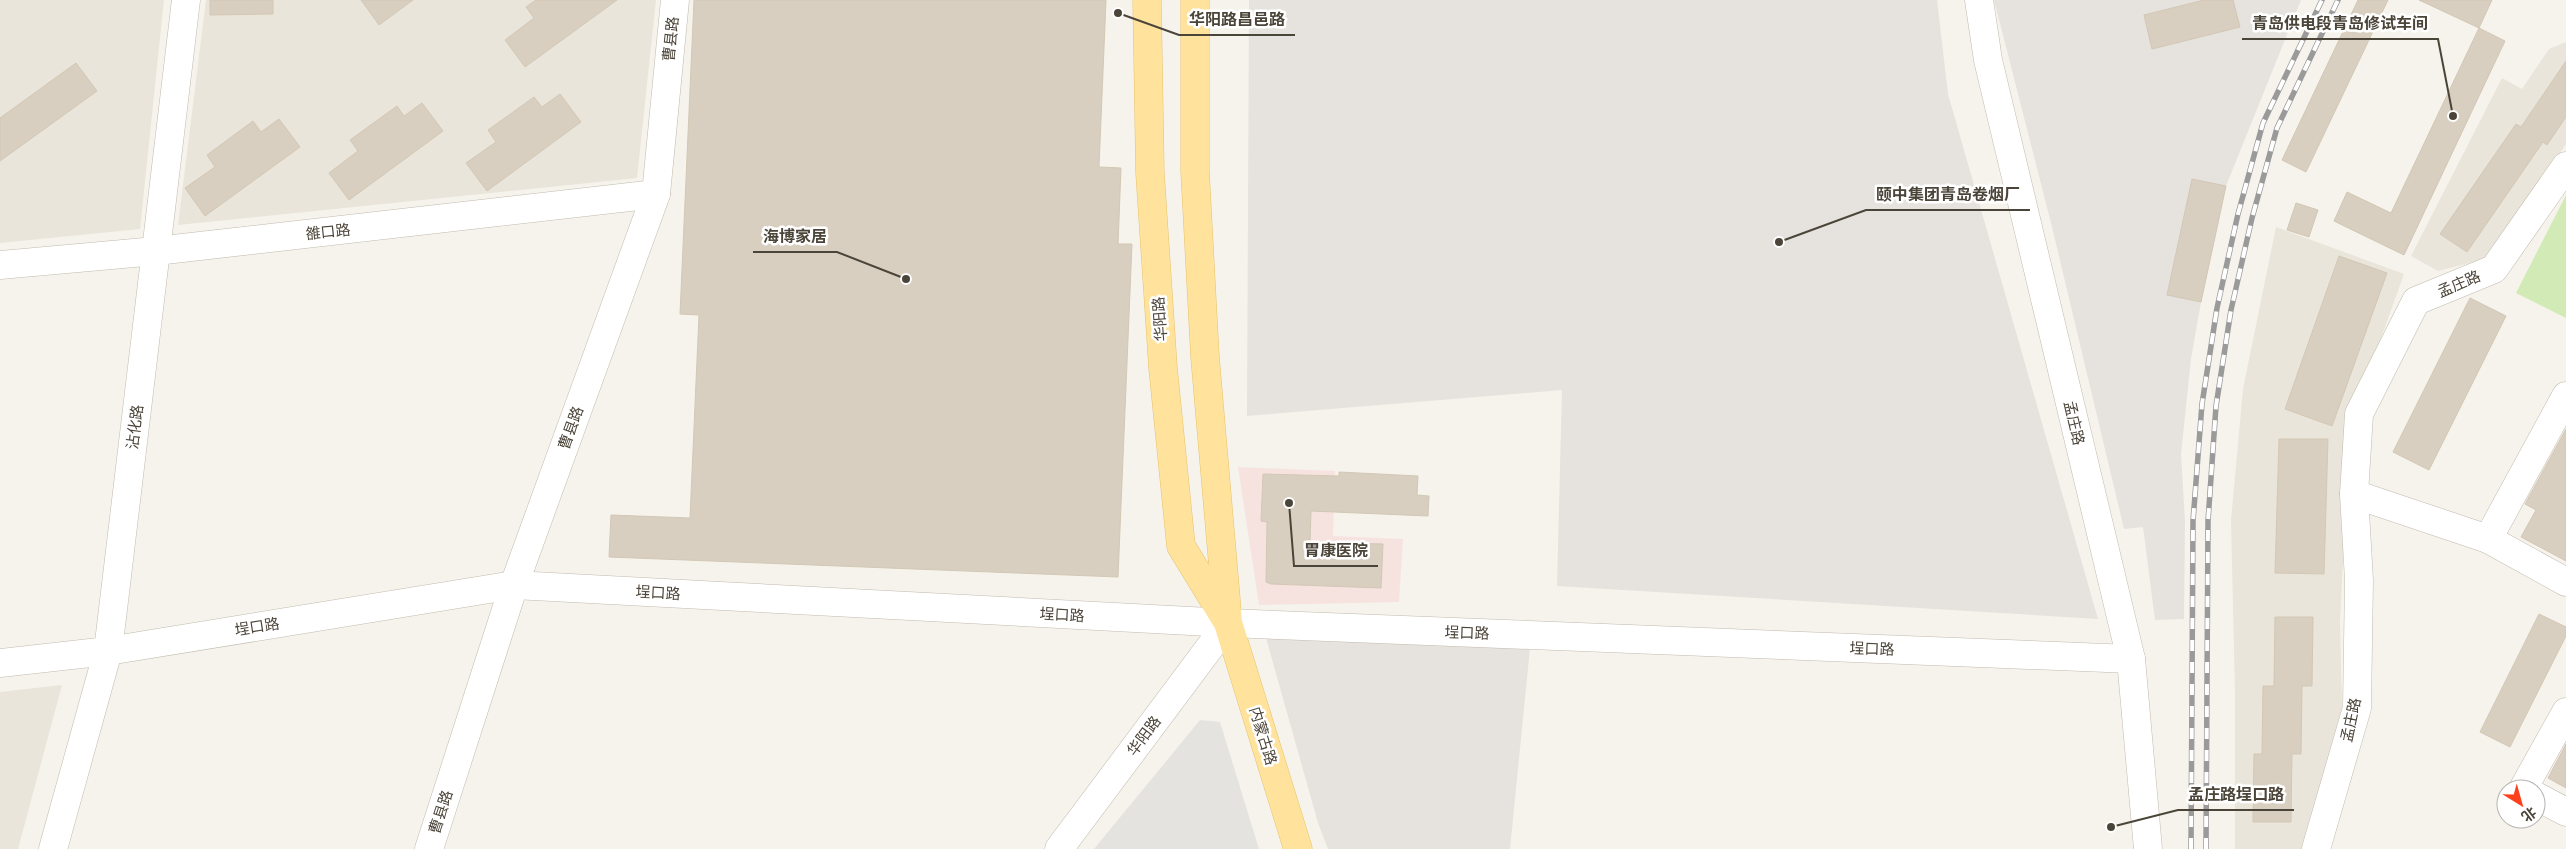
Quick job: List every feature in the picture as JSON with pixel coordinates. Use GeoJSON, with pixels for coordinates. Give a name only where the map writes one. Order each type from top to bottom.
{"type":"FeatureCollection","features":[{"type":"Feature","properties":{"kind":"main road","name":"华阳路"},"geometry":{"type":"LineString","coordinates":[[1147,0],[1150,173],[1163,368],[1181,546],[1228,623]]}},
{"type":"Feature","properties":{"kind":"main road"},"geometry":{"type":"LineString","coordinates":[[1195,0],[1194,171],[1205,357],[1228,623]]}},
{"type":"Feature","properties":{"kind":"main road","name":"内蒙古路"},"geometry":{"type":"LineString","coordinates":[[1228,623],[1298,849]]}},
{"type":"Feature","properties":{"kind":"street","name":"沾化路"},"geometry":{"type":"LineString","coordinates":[[53,849],[108,651],[186,0]]}},
{"type":"Feature","properties":{"kind":"street","name":"曹县路"},"geometry":{"type":"LineString","coordinates":[[429,849],[514,585],[656,194],[675,0]]}},
{"type":"Feature","properties":{"kind":"street","name":"孟庄路"},"geometry":{"type":"LineString","coordinates":[[1979,0],[1988,60],[2131,659],[2148,849]]}},
{"type":"Feature","properties":{"kind":"street","name":"孟庄路"},"geometry":{"type":"LineString","coordinates":[[2316,849],[2357,708],[2359,580],[2354,494],[2359,414],[2416,302],[2494,269],[2566,166]]}},
{"type":"Feature","properties":{"kind":"street","name":"雒口路"},"geometry":{"type":"LineString","coordinates":[[0,265],[156,251],[656,194]]}},
{"type":"Feature","properties":{"kind":"street"},"geometry":{"type":"LineString","coordinates":[[2488,539],[2566,396]]}},
{"type":"Feature","properties":{"kind":"street"},"geometry":{"type":"LineString","coordinates":[[2354,494],[2488,539],[2566,582]]}},
{"type":"Feature","properties":{"kind":"street","name":"埕口路"},"geometry":{"type":"LineString","coordinates":[[0,663],[108,651],[514,585],[1228,623],[2131,659]]}},
{"type":"Feature","properties":{"kind":"street","name":"华阳路"},"geometry":{"type":"LineString","coordinates":[[1059,849],[1228,623]]}},
{"type":"Feature","properties":{"kind":"street"},"geometry":{"type":"LineString","coordinates":[[2529,779],[2566,712]]}},
{"type":"Feature","properties":{"kind":"street"},"geometry":{"type":"LineString","coordinates":[[2546,801],[2566,812]]}},
{"type":"Feature","properties":{"kind":"shaded area"},"geometry":{"type":"Polygon","coordinates":[[[0,0],[164,0],[140,229],[0,243],[0,0]]]}},
{"type":"Feature","properties":{"kind":"shaded area"},"geometry":{"type":"Polygon","coordinates":[[[206,0],[656,0],[637,178],[178,225],[206,0]]]}},
{"type":"Feature","properties":{"kind":"shaded area"},"geometry":{"type":"Polygon","coordinates":[[[1249,0],[1937,0],[1948,94],[2098,619],[1557,586],[1562,390],[1247,416],[1249,0]]]}},
{"type":"Feature","properties":{"kind":"shaded area"},"geometry":{"type":"Polygon","coordinates":[[[1994,0],[2301,0],[2226,186],[2201,302],[2191,359],[2181,454],[2185,521],[2184,619],[2155,620],[2143,527],[2124,529],[2052,227],[1994,0]]]}},
{"type":"Feature","properties":{"kind":"shaded area"},"geometry":{"type":"Polygon","coordinates":[[[2566,42],[2566,144],[2485,259],[2438,271],[2411,256],[2502,78],[2522,89],[2549,49],[2566,42]]]}},
{"type":"Feature","properties":{"kind":"shaded area"},"geometry":{"type":"Polygon","coordinates":[[[2276,227],[2404,274],[2350,425],[2340,620],[2342,709],[2308,837],[2301,849],[2235,849],[2235,692],[2231,520],[2243,389],[2276,227]]]}},
{"type":"Feature","properties":{"kind":"shaded area"},"geometry":{"type":"Polygon","coordinates":[[[1238,467],[1335,471],[1333,536],[1403,539],[1399,602],[1259,605],[1238,467]]]}},
{"type":"Feature","properties":{"kind":"shaded area"},"geometry":{"type":"Polygon","coordinates":[[[1266,638],[1530,648],[1510,849],[1328,849],[1318,823],[1266,638]]]}},
{"type":"Feature","properties":{"kind":"shaded area"},"geometry":{"type":"Polygon","coordinates":[[[62,685],[18,849],[0,849],[0,692],[62,685]]]}},
{"type":"Feature","properties":{"kind":"shaded area"},"geometry":{"type":"Polygon","coordinates":[[[1200,720],[1220,722],[1259,849],[1094,849],[1200,720]]]}},
{"type":"Feature","properties":{"kind":"green space"},"geometry":{"type":"Polygon","coordinates":[[[2566,195],[2566,318],[2516,293],[2566,195]]]}},
{"type":"Feature","properties":{"kind":"building"},"geometry":{"type":"Polygon","coordinates":[[[210,0],[273,0],[273,14],[210,15],[210,0]]]}},
{"type":"Feature","properties":{"kind":"building"},"geometry":{"type":"Polygon","coordinates":[[[361,0],[413,0],[379,25],[361,0]]]}},
{"type":"Feature","properties":{"kind":"building"},"geometry":{"type":"Polygon","coordinates":[[[536,0],[617,0],[525,67],[505,40],[534,18],[526,7],[536,0]]]}},
{"type":"Feature","properties":{"kind":"building"},"geometry":{"type":"Polygon","coordinates":[[[694,0],[1106,0],[1099,167],[1121,168],[1118,244],[1132,244],[1118,577],[609,557],[611,515],[690,518],[699,315],[680,314],[694,0]]]}},
{"type":"Feature","properties":{"kind":"building"},"geometry":{"type":"Polygon","coordinates":[[[2204,0],[2233,0],[2240,27],[2152,49],[2144,15],[2204,0]]]}},
{"type":"Feature","properties":{"kind":"building"},"geometry":{"type":"Polygon","coordinates":[[[2358,0],[2388,0],[2306,172],[2282,160],[2358,0]]]}},
{"type":"Feature","properties":{"kind":"building"},"geometry":{"type":"Polygon","coordinates":[[[2419,0],[2492,0],[2479,28],[2419,0]]]}},
{"type":"Feature","properties":{"kind":"building"},"geometry":{"type":"Polygon","coordinates":[[[2479,28],[2505,41],[2404,255],[2334,221],[2347,192],[2391,213],[2479,28]]]}},
{"type":"Feature","properties":{"kind":"building"},"geometry":{"type":"Polygon","coordinates":[[[2566,61],[2566,117],[2547,145],[2543,142],[2467,252],[2440,234],[2516,124],[2521,127],[2566,61]]]}},
{"type":"Feature","properties":{"kind":"building"},"geometry":{"type":"Polygon","coordinates":[[[76,63],[97,91],[0,161],[0,118],[76,63]]]}},
{"type":"Feature","properties":{"kind":"building"},"geometry":{"type":"Polygon","coordinates":[[[560,94],[581,122],[487,191],[466,163],[496,142],[488,130],[534,97],[542,107],[560,94]]]}},
{"type":"Feature","properties":{"kind":"building"},"geometry":{"type":"Polygon","coordinates":[[[422,103],[443,131],[349,200],[329,173],[358,151],[350,140],[397,106],[404,116],[422,103]]]}},
{"type":"Feature","properties":{"kind":"building"},"geometry":{"type":"Polygon","coordinates":[[[279,119],[300,147],[205,216],[185,188],[215,167],[207,155],[253,121],[261,132],[279,119]]]}},
{"type":"Feature","properties":{"kind":"building"},"geometry":{"type":"Polygon","coordinates":[[[2192,179],[2226,186],[2201,302],[2167,295],[2192,179]]]}},
{"type":"Feature","properties":{"kind":"building"},"geometry":{"type":"Polygon","coordinates":[[[2296,203],[2318,210],[2309,237],[2287,230],[2296,203]]]}},
{"type":"Feature","properties":{"kind":"building"},"geometry":{"type":"Polygon","coordinates":[[[2339,256],[2387,273],[2332,426],[2285,409],[2339,256]]]}},
{"type":"Feature","properties":{"kind":"building"},"geometry":{"type":"Polygon","coordinates":[[[2470,298],[2506,316],[2429,470],[2393,452],[2470,298]]]}},
{"type":"Feature","properties":{"kind":"building"},"geometry":{"type":"Polygon","coordinates":[[[2566,429],[2566,561],[2521,537],[2536,510],[2525,504],[2566,429]]]}},
{"type":"Feature","properties":{"kind":"building"},"geometry":{"type":"Polygon","coordinates":[[[2279,439],[2328,439],[2324,574],[2275,573],[2279,439]]]}},
{"type":"Feature","properties":{"kind":"building"},"geometry":{"type":"Polygon","coordinates":[[[1339,472],[1418,476],[1417,495],[1429,496],[1428,516],[1311,511],[1310,542],[1383,544],[1381,588],[1271,584],[1266,582],[1267,522],[1261,521],[1263,474],[1339,476],[1339,472]]]}},
{"type":"Feature","properties":{"kind":"building"},"geometry":{"type":"Polygon","coordinates":[[[2539,614],[2566,627],[2566,636],[2510,747],[2480,732],[2539,614]]]}},
{"type":"Feature","properties":{"kind":"building"},"geometry":{"type":"Polygon","coordinates":[[[2275,617],[2313,617],[2312,686],[2302,686],[2301,754],[2292,754],[2291,822],[2253,822],[2254,754],[2262,754],[2263,686],[2274,686],[2275,617]]]}},
{"type":"Feature","properties":{"kind":"building"},"geometry":{"type":"Polygon","coordinates":[[[2566,744],[2566,788],[2548,778],[2566,744]]]}},
{"type":"Feature","properties":{"kind":"railway"},"geometry":{"type":"LineString","coordinates":[[2191,849],[2193,521],[2202,404],[2217,308],[2238,214],[2263,123],[2322,0]]}},
{"type":"Feature","properties":{"kind":"railway"},"geometry":{"type":"LineString","coordinates":[[2206,849],[2208,521],[2216,406],[2231,310],[2252,218],[2277,128],[2338,0]]}},
{"type":"Feature","properties":{"kind":"place","name":"华阳路昌邑路"},"geometry":{"type":"Point","coordinates":[1118,13]}},
{"type":"Feature","properties":{"kind":"place","name":"青岛供电段青岛修试车间"},"geometry":{"type":"Point","coordinates":[2453,116]}},
{"type":"Feature","properties":{"kind":"place","name":"颐中集团青岛卷烟厂"},"geometry":{"type":"Point","coordinates":[1779,242]}},
{"type":"Feature","properties":{"kind":"place","name":"海博家居"},"geometry":{"type":"Point","coordinates":[906,279]}},
{"type":"Feature","properties":{"kind":"place","name":"胃康医院"},"geometry":{"type":"Point","coordinates":[1289,503]}},
{"type":"Feature","properties":{"kind":"place","name":"孟庄路埕口路"},"geometry":{"type":"Point","coordinates":[2111,827]}}]}
